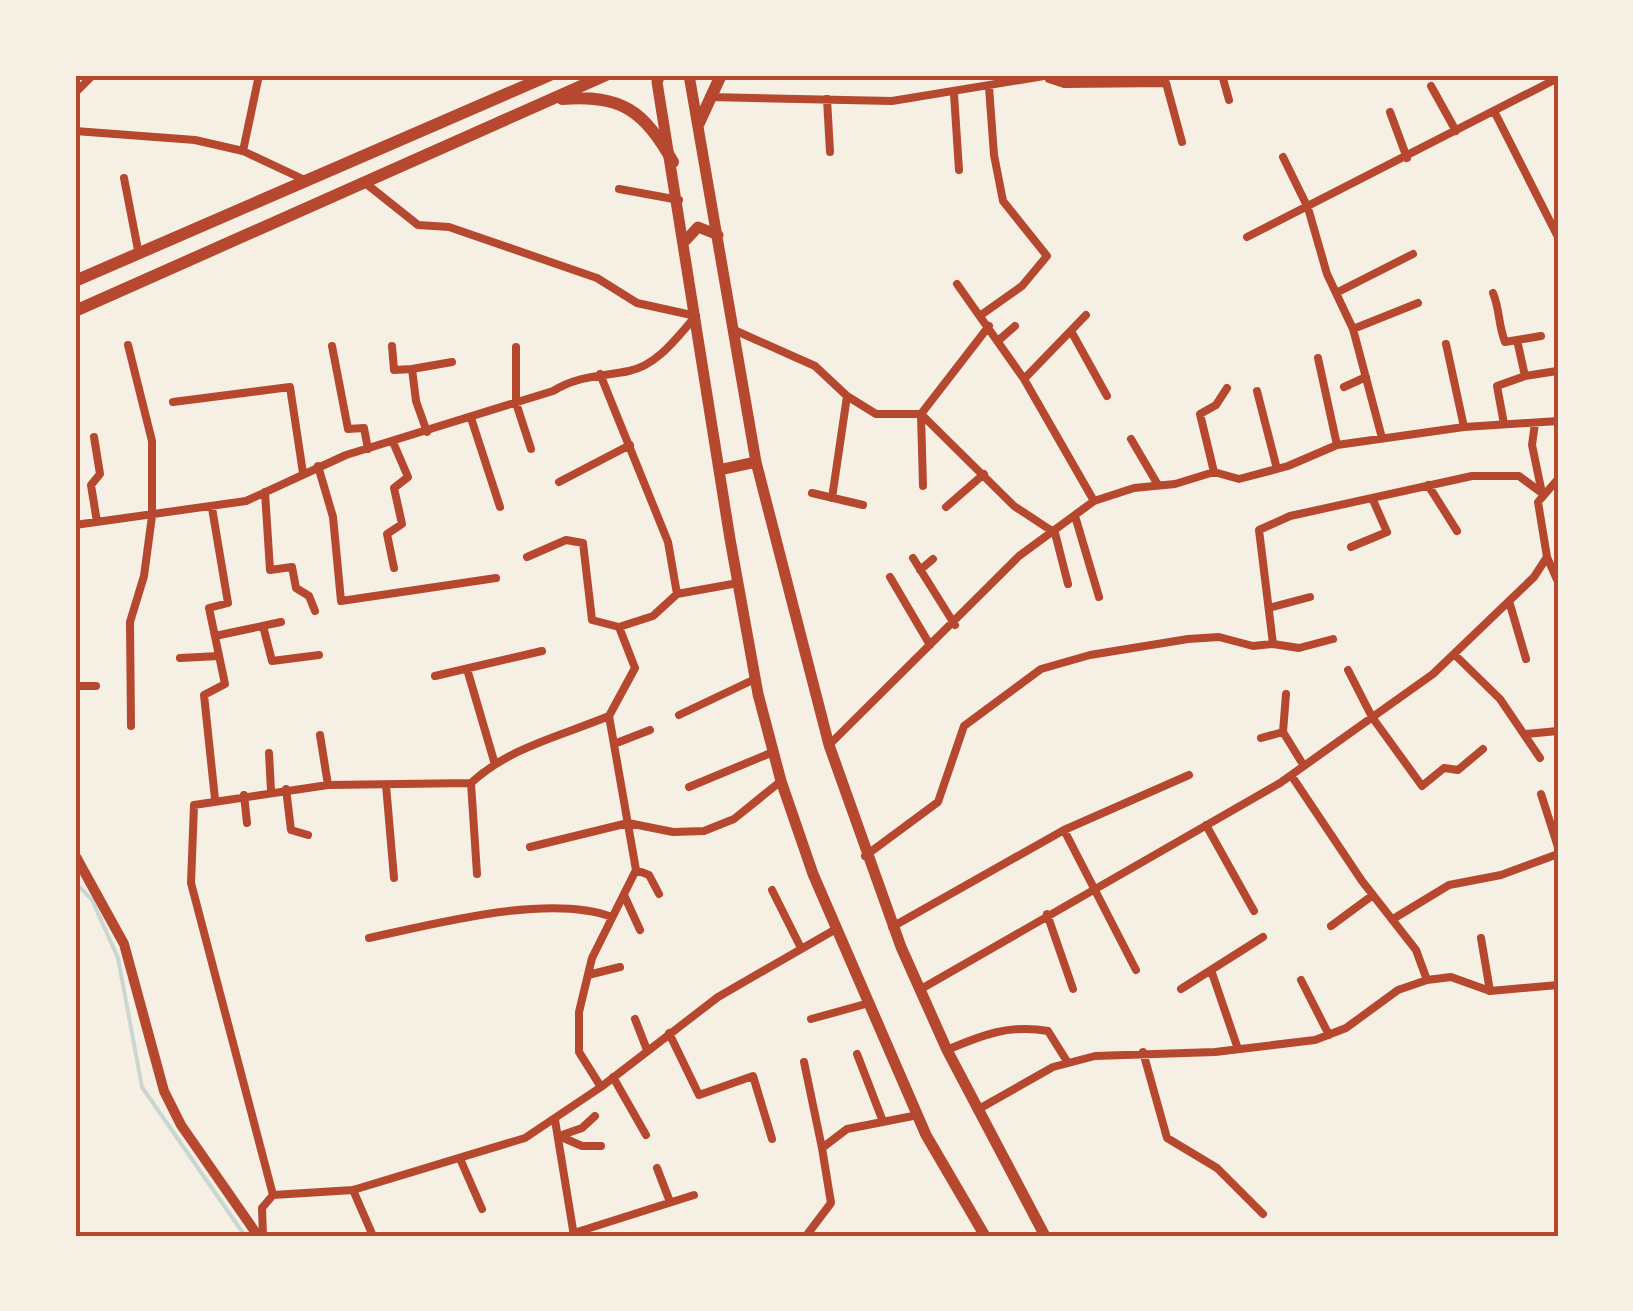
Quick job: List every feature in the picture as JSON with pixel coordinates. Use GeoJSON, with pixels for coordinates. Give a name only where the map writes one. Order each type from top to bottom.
{"type":"FeatureCollection","features":[{"type":"Feature","properties":{"kind":"main road"},"geometry":{"type":"LineString","coordinates":[[75,282],[550,75]]}},
{"type":"Feature","properties":{"kind":"main road"},"geometry":{"type":"LineString","coordinates":[[75,311],[606,75]]}},
{"type":"Feature","properties":{"kind":"main road"},"geometry":{"type":"LineString","coordinates":[[660,75],[657,82],[673,162],[738,583],[755,679],[780,781],[836,929],[918,1115],[984,1236]]}},
{"type":"Feature","properties":{"kind":"main road"},"geometry":{"type":"LineString","coordinates":[[689,75],[756,462],[829,745],[892,926],[948,1050],[1045,1236]]}},
{"type":"Feature","properties":{"kind":"main road"},"geometry":{"type":"LineString","coordinates":[[699,122],[720,75]]}},
{"type":"Feature","properties":{"kind":"main road"},"geometry":{"type":"LineString","coordinates":[[549,100],[613,101],[638,112],[673,162]]}},
{"type":"Feature","properties":{"kind":"main road"},"geometry":{"type":"LineString","coordinates":[[685,240],[698,227],[718,234]]}},
{"type":"Feature","properties":{"kind":"main road"},"geometry":{"type":"LineString","coordinates":[[719,470],[756,462]]}},
{"type":"Feature","properties":{"kind":"street"},"geometry":{"type":"LineString","coordinates":[[75,93],[93,75]]}},
{"type":"Feature","properties":{"kind":"street"},"geometry":{"type":"LineString","coordinates":[[243,151],[259,75]]}},
{"type":"Feature","properties":{"kind":"street"},"geometry":{"type":"LineString","coordinates":[[1222,75],[1228,100]]}},
{"type":"Feature","properties":{"kind":"street"},"geometry":{"type":"LineString","coordinates":[[708,97],[892,102],[1049,77],[1064,84],[1162,82],[1168,86],[1182,142]]}},
{"type":"Feature","properties":{"kind":"street"},"geometry":{"type":"LineString","coordinates":[[1247,237],[1558,78]]}},
{"type":"Feature","properties":{"kind":"street"},"geometry":{"type":"LineString","coordinates":[[1430,86],[1456,132]]}},
{"type":"Feature","properties":{"kind":"street"},"geometry":{"type":"LineString","coordinates":[[982,315],[1022,286],[1048,256],[1004,201],[994,156],[989,87]]}},
{"type":"Feature","properties":{"kind":"street"},"geometry":{"type":"LineString","coordinates":[[954,94],[959,170]]}},
{"type":"Feature","properties":{"kind":"street"},"geometry":{"type":"LineString","coordinates":[[827,99],[830,152]]}},
{"type":"Feature","properties":{"kind":"street"},"geometry":{"type":"LineString","coordinates":[[1390,112],[1407,158]]}},
{"type":"Feature","properties":{"kind":"street"},"geometry":{"type":"LineString","coordinates":[[1494,112],[1558,237]]}},
{"type":"Feature","properties":{"kind":"street"},"geometry":{"type":"LineString","coordinates":[[75,131],[196,140],[243,151],[307,182]]}},
{"type":"Feature","properties":{"kind":"street"},"geometry":{"type":"LineString","coordinates":[[1283,158],[1308,208],[1336,293],[1353,329],[1382,438]]}},
{"type":"Feature","properties":{"kind":"street"},"geometry":{"type":"LineString","coordinates":[[124,178],[139,255]]}},
{"type":"Feature","properties":{"kind":"street"},"geometry":{"type":"LineString","coordinates":[[75,525],[246,501],[318,466],[516,403],[576,376],[633,370],[663,354],[696,316],[637,302],[597,278],[449,227],[418,225],[364,182]]}},
{"type":"Feature","properties":{"kind":"street"},"geometry":{"type":"LineString","coordinates":[[620,189],[679,200]]}},
{"type":"Feature","properties":{"kind":"street"},"geometry":{"type":"LineString","coordinates":[[1336,293],[1413,254]]}},
{"type":"Feature","properties":{"kind":"street"},"geometry":{"type":"LineString","coordinates":[[958,284],[1024,379],[1094,501]]}},
{"type":"Feature","properties":{"kind":"street"},"geometry":{"type":"LineString","coordinates":[[1493,293],[1504,342],[1540,336]]}},
{"type":"Feature","properties":{"kind":"street"},"geometry":{"type":"LineString","coordinates":[[1353,329],[1418,303]]}},
{"type":"Feature","properties":{"kind":"street"},"geometry":{"type":"LineString","coordinates":[[1024,379],[1086,315]]}},
{"type":"Feature","properties":{"kind":"street"},"geometry":{"type":"LineString","coordinates":[[923,486],[922,414],[989,326]]}},
{"type":"Feature","properties":{"kind":"street"},"geometry":{"type":"LineString","coordinates":[[999,340],[1015,326]]}},
{"type":"Feature","properties":{"kind":"street"},"geometry":{"type":"LineString","coordinates":[[732,329],[816,366],[847,396],[876,414],[922,414],[1014,506],[1055,533],[1068,584]]}},
{"type":"Feature","properties":{"kind":"street"},"geometry":{"type":"LineString","coordinates":[[1071,331],[1106,396]]}},
{"type":"Feature","properties":{"kind":"street"},"geometry":{"type":"LineString","coordinates":[[1517,340],[1525,376]]}},
{"type":"Feature","properties":{"kind":"street"},"geometry":{"type":"LineString","coordinates":[[1446,344],[1464,426]]}},
{"type":"Feature","properties":{"kind":"street"},"geometry":{"type":"LineString","coordinates":[[128,345],[152,441],[152,516],[144,576],[130,622],[131,726]]}},
{"type":"Feature","properties":{"kind":"street"},"geometry":{"type":"LineString","coordinates":[[332,346],[348,429],[364,428],[368,449]]}},
{"type":"Feature","properties":{"kind":"street"},"geometry":{"type":"LineString","coordinates":[[392,346],[394,370],[452,362]]}},
{"type":"Feature","properties":{"kind":"street"},"geometry":{"type":"LineString","coordinates":[[516,347],[516,403],[531,449]]}},
{"type":"Feature","properties":{"kind":"street"},"geometry":{"type":"LineString","coordinates":[[1318,358],[1338,445]]}},
{"type":"Feature","properties":{"kind":"street"},"geometry":{"type":"LineString","coordinates":[[412,369],[416,401],[428,432]]}},
{"type":"Feature","properties":{"kind":"street"},"geometry":{"type":"LineString","coordinates":[[1504,424],[1496,386],[1558,371]]}},
{"type":"Feature","properties":{"kind":"street"},"geometry":{"type":"LineString","coordinates":[[600,374],[668,542],[677,594]]}},
{"type":"Feature","properties":{"kind":"street"},"geometry":{"type":"LineString","coordinates":[[1344,387],[1366,377]]}},
{"type":"Feature","properties":{"kind":"street"},"geometry":{"type":"LineString","coordinates":[[173,402],[290,387],[303,473]]}},
{"type":"Feature","properties":{"kind":"street"},"geometry":{"type":"LineString","coordinates":[[1214,472],[1200,414],[1216,406],[1226,388]]}},
{"type":"Feature","properties":{"kind":"street"},"geometry":{"type":"LineString","coordinates":[[1256,391],[1277,469]]}},
{"type":"Feature","properties":{"kind":"street"},"geometry":{"type":"LineString","coordinates":[[832,498],[847,396]]}},
{"type":"Feature","properties":{"kind":"street"},"geometry":{"type":"LineString","coordinates":[[471,418],[500,507]]}},
{"type":"Feature","properties":{"kind":"street"},"geometry":{"type":"LineString","coordinates":[[829,745],[954,625],[1019,556],[1094,501],[1134,488],[1214,472],[1239,478],[1277,469],[1338,445],[1464,426],[1558,421]]}},
{"type":"Feature","properties":{"kind":"street"},"geometry":{"type":"LineString","coordinates":[[1535,423],[1532,445],[1542,493]]}},
{"type":"Feature","properties":{"kind":"street"},"geometry":{"type":"LineString","coordinates":[[94,437],[100,474],[91,484],[97,522]]}},
{"type":"Feature","properties":{"kind":"street"},"geometry":{"type":"LineString","coordinates":[[1132,440],[1158,485]]}},
{"type":"Feature","properties":{"kind":"street"},"geometry":{"type":"LineString","coordinates":[[393,442],[408,477],[394,488],[402,524],[386,534],[394,568]]}},
{"type":"Feature","properties":{"kind":"street"},"geometry":{"type":"LineString","coordinates":[[559,482],[630,445]]}},
{"type":"Feature","properties":{"kind":"street"},"geometry":{"type":"LineString","coordinates":[[318,466],[332,517],[341,601],[496,578]]}},
{"type":"Feature","properties":{"kind":"street"},"geometry":{"type":"LineString","coordinates":[[1273,644],[1259,530],[1290,516],[1428,485],[1505,473],[1519,476],[1542,493]]}},
{"type":"Feature","properties":{"kind":"street"},"geometry":{"type":"LineString","coordinates":[[946,506],[984,474]]}},
{"type":"Feature","properties":{"kind":"street"},"geometry":{"type":"LineString","coordinates":[[1558,480],[1542,493],[1538,502],[1546,557],[1558,582]]}},
{"type":"Feature","properties":{"kind":"street"},"geometry":{"type":"LineString","coordinates":[[1428,485],[1457,531]]}},
{"type":"Feature","properties":{"kind":"street"},"geometry":{"type":"LineString","coordinates":[[265,492],[270,570],[292,567],[296,588],[309,596],[315,611]]}},
{"type":"Feature","properties":{"kind":"street"},"geometry":{"type":"LineString","coordinates":[[812,493],[863,505]]}},
{"type":"Feature","properties":{"kind":"street"},"geometry":{"type":"LineString","coordinates":[[1351,547],[1387,532],[1372,500]]}},
{"type":"Feature","properties":{"kind":"street"},"geometry":{"type":"LineString","coordinates":[[212,508],[228,603],[209,608],[226,684],[204,695],[215,799]]}},
{"type":"Feature","properties":{"kind":"street"},"geometry":{"type":"LineString","coordinates":[[1075,516],[1099,597]]}},
{"type":"Feature","properties":{"kind":"street"},"geometry":{"type":"LineString","coordinates":[[527,557],[566,540],[582,543],[592,620],[619,627],[653,616],[677,594],[738,583]]}},
{"type":"Feature","properties":{"kind":"street"},"geometry":{"type":"LineString","coordinates":[[921,990],[1304,766],[1454,654],[1509,602],[1546,557]]}},
{"type":"Feature","properties":{"kind":"street"},"geometry":{"type":"LineString","coordinates":[[913,558],[954,625]]}},
{"type":"Feature","properties":{"kind":"street"},"geometry":{"type":"LineString","coordinates":[[920,570],[933,559]]}},
{"type":"Feature","properties":{"kind":"street"},"geometry":{"type":"LineString","coordinates":[[890,577],[930,646]]}},
{"type":"Feature","properties":{"kind":"street"},"geometry":{"type":"LineString","coordinates":[[1269,608],[1310,597]]}},
{"type":"Feature","properties":{"kind":"street"},"geometry":{"type":"LineString","coordinates":[[1509,602],[1526,659]]}},
{"type":"Feature","properties":{"kind":"street"},"geometry":{"type":"LineString","coordinates":[[215,636],[281,622]]}},
{"type":"Feature","properties":{"kind":"street"},"geometry":{"type":"LineString","coordinates":[[263,626],[272,660],[318,655]]}},
{"type":"Feature","properties":{"kind":"street"},"geometry":{"type":"LineString","coordinates":[[601,1087],[580,1052],[579,1012],[588,975],[636,870],[609,716],[635,668],[619,627]]}},
{"type":"Feature","properties":{"kind":"street"},"geometry":{"type":"LineString","coordinates":[[865,856],[938,802],[964,726],[1041,668],[1090,654],[1188,639],[1219,637],[1252,646],[1299,648],[1334,639]]}},
{"type":"Feature","properties":{"kind":"street"},"geometry":{"type":"LineString","coordinates":[[435,676],[542,651]]}},
{"type":"Feature","properties":{"kind":"street"},"geometry":{"type":"LineString","coordinates":[[1454,654],[1500,699],[1540,758]]}},
{"type":"Feature","properties":{"kind":"street"},"geometry":{"type":"LineString","coordinates":[[180,658],[219,656]]}},
{"type":"Feature","properties":{"kind":"street"},"geometry":{"type":"LineString","coordinates":[[467,668],[494,762]]}},
{"type":"Feature","properties":{"kind":"street"},"geometry":{"type":"LineString","coordinates":[[1348,670],[1372,718],[1422,786],[1444,768],[1458,770],[1483,749]]}},
{"type":"Feature","properties":{"kind":"street"},"geometry":{"type":"LineString","coordinates":[[679,716],[755,679]]}},
{"type":"Feature","properties":{"kind":"street"},"geometry":{"type":"LineString","coordinates":[[75,686],[96,686]]}},
{"type":"Feature","properties":{"kind":"street"},"geometry":{"type":"LineString","coordinates":[[1286,694],[1283,732],[1304,766]]}},
{"type":"Feature","properties":{"kind":"street"},"geometry":{"type":"LineString","coordinates":[[273,1194],[191,883],[194,804],[328,785],[471,782],[494,762],[609,716]]}},
{"type":"Feature","properties":{"kind":"street"},"geometry":{"type":"LineString","coordinates":[[614,744],[650,730]]}},
{"type":"Feature","properties":{"kind":"street"},"geometry":{"type":"LineString","coordinates":[[1526,734],[1558,731]]}},
{"type":"Feature","properties":{"kind":"street"},"geometry":{"type":"LineString","coordinates":[[1262,738],[1283,732]]}},
{"type":"Feature","properties":{"kind":"street"},"geometry":{"type":"LineString","coordinates":[[320,734],[328,785]]}},
{"type":"Feature","properties":{"kind":"street"},"geometry":{"type":"LineString","coordinates":[[690,787],[773,752]]}},
{"type":"Feature","properties":{"kind":"street"},"geometry":{"type":"LineString","coordinates":[[269,753],[270,791]]}},
{"type":"Feature","properties":{"kind":"street"},"geometry":{"type":"LineString","coordinates":[[892,926],[1064,830],[1188,775]]}},
{"type":"Feature","properties":{"kind":"street"},"geometry":{"type":"LineString","coordinates":[[1291,775],[1416,950],[1427,980]]}},
{"type":"Feature","properties":{"kind":"street"},"geometry":{"type":"LineString","coordinates":[[530,847],[628,824],[674,832],[704,832],[734,819],[780,781]]}},
{"type":"Feature","properties":{"kind":"street"},"geometry":{"type":"LineString","coordinates":[[471,782],[477,874]]}},
{"type":"Feature","properties":{"kind":"street"},"geometry":{"type":"LineString","coordinates":[[386,784],[394,878]]}},
{"type":"Feature","properties":{"kind":"street"},"geometry":{"type":"LineString","coordinates":[[286,789],[291,830],[308,835]]}},
{"type":"Feature","properties":{"kind":"street"},"geometry":{"type":"LineString","coordinates":[[1393,918],[1449,885],[1502,875],[1558,851],[1541,794]]}},
{"type":"Feature","properties":{"kind":"street"},"geometry":{"type":"LineString","coordinates":[[244,795],[247,823]]}},
{"type":"Feature","properties":{"kind":"street"},"geometry":{"type":"LineString","coordinates":[[1206,825],[1254,911]]}},
{"type":"Feature","properties":{"kind":"street"},"geometry":{"type":"LineString","coordinates":[[1064,830],[1136,970]]}},
{"type":"Feature","properties":{"kind":"street"},"geometry":{"type":"LineString","coordinates":[[75,855],[124,944],[164,1091],[181,1126],[261,1236]]}},
{"type":"Feature","properties":{"kind":"street"},"geometry":{"type":"LineString","coordinates":[[636,870],[648,874],[660,894]]}},
{"type":"Feature","properties":{"kind":"street"},"geometry":{"type":"LineString","coordinates":[[772,890],[801,948]]}},
{"type":"Feature","properties":{"kind":"street"},"geometry":{"type":"LineString","coordinates":[[1331,926],[1373,894]]}},
{"type":"Feature","properties":{"kind":"street"},"geometry":{"type":"LineString","coordinates":[[624,895],[640,930]]}},
{"type":"Feature","properties":{"kind":"street"},"geometry":{"type":"LineString","coordinates":[[369,938],[479,914],[591,909],[612,917]]}},
{"type":"Feature","properties":{"kind":"street"},"geometry":{"type":"LineString","coordinates":[[1047,914],[1074,989]]}},
{"type":"Feature","properties":{"kind":"street"},"geometry":{"type":"LineString","coordinates":[[261,1236],[262,1208],[273,1194],[352,1190],[460,1161],[525,1138],[556,1120],[718,997],[836,929]]}},
{"type":"Feature","properties":{"kind":"street"},"geometry":{"type":"LineString","coordinates":[[1180,989],[1262,936]]}},
{"type":"Feature","properties":{"kind":"street"},"geometry":{"type":"LineString","coordinates":[[1480,938],[1490,991]]}},
{"type":"Feature","properties":{"kind":"street"},"geometry":{"type":"LineString","coordinates":[[588,975],[620,967]]}},
{"type":"Feature","properties":{"kind":"street"},"geometry":{"type":"LineString","coordinates":[[1211,970],[1238,1050]]}},
{"type":"Feature","properties":{"kind":"street"},"geometry":{"type":"LineString","coordinates":[[978,1110],[1043,1072],[1068,1063],[1143,1052],[1238,1050],[1329,1035],[1346,1028],[1398,990],[1427,980],[1452,977],[1490,991],[1558,985]]}},
{"type":"Feature","properties":{"kind":"street"},"geometry":{"type":"LineString","coordinates":[[1300,980],[1329,1035]]}},
{"type":"Feature","properties":{"kind":"street"},"geometry":{"type":"LineString","coordinates":[[811,1019],[870,1002]]}},
{"type":"Feature","properties":{"kind":"street"},"geometry":{"type":"LineString","coordinates":[[635,1019],[647,1050]]}},
{"type":"Feature","properties":{"kind":"street"},"geometry":{"type":"LineString","coordinates":[[948,1050],[985,1034],[1023,1026],[1048,1031],[1068,1063]]}},
{"type":"Feature","properties":{"kind":"street"},"geometry":{"type":"LineString","coordinates":[[670,1034],[699,1095],[753,1076],[772,1139]]}},
{"type":"Feature","properties":{"kind":"street"},"geometry":{"type":"LineString","coordinates":[[1143,1052],[1167,1138],[1217,1168],[1263,1214]]}},
{"type":"Feature","properties":{"kind":"street"},"geometry":{"type":"LineString","coordinates":[[857,1054],[882,1119]]}},
{"type":"Feature","properties":{"kind":"street"},"geometry":{"type":"LineString","coordinates":[[804,1062],[831,1203],[806,1236]]}},
{"type":"Feature","properties":{"kind":"street"},"geometry":{"type":"LineString","coordinates":[[614,1077],[646,1135]]}},
{"type":"Feature","properties":{"kind":"street"},"geometry":{"type":"LineString","coordinates":[[822,1148],[846,1129],[918,1115]]}},
{"type":"Feature","properties":{"kind":"street"},"geometry":{"type":"LineString","coordinates":[[558,1136],[582,1128],[596,1116]]}},
{"type":"Feature","properties":{"kind":"street"},"geometry":{"type":"LineString","coordinates":[[556,1120],[574,1235],[694,1195]]}},
{"type":"Feature","properties":{"kind":"street"},"geometry":{"type":"LineString","coordinates":[[558,1136],[582,1146],[601,1146]]}},
{"type":"Feature","properties":{"kind":"street"},"geometry":{"type":"LineString","coordinates":[[460,1161],[482,1209]]}},
{"type":"Feature","properties":{"kind":"street"},"geometry":{"type":"LineString","coordinates":[[657,1168],[670,1202]]}},
{"type":"Feature","properties":{"kind":"street"},"geometry":{"type":"LineString","coordinates":[[352,1190],[372,1236]]}},
{"type":"Feature","properties":{"kind":"waterway"},"geometry":{"type":"LineString","coordinates":[[75,882],[92,900],[118,958],[142,1087],[245,1236]]}}]}
